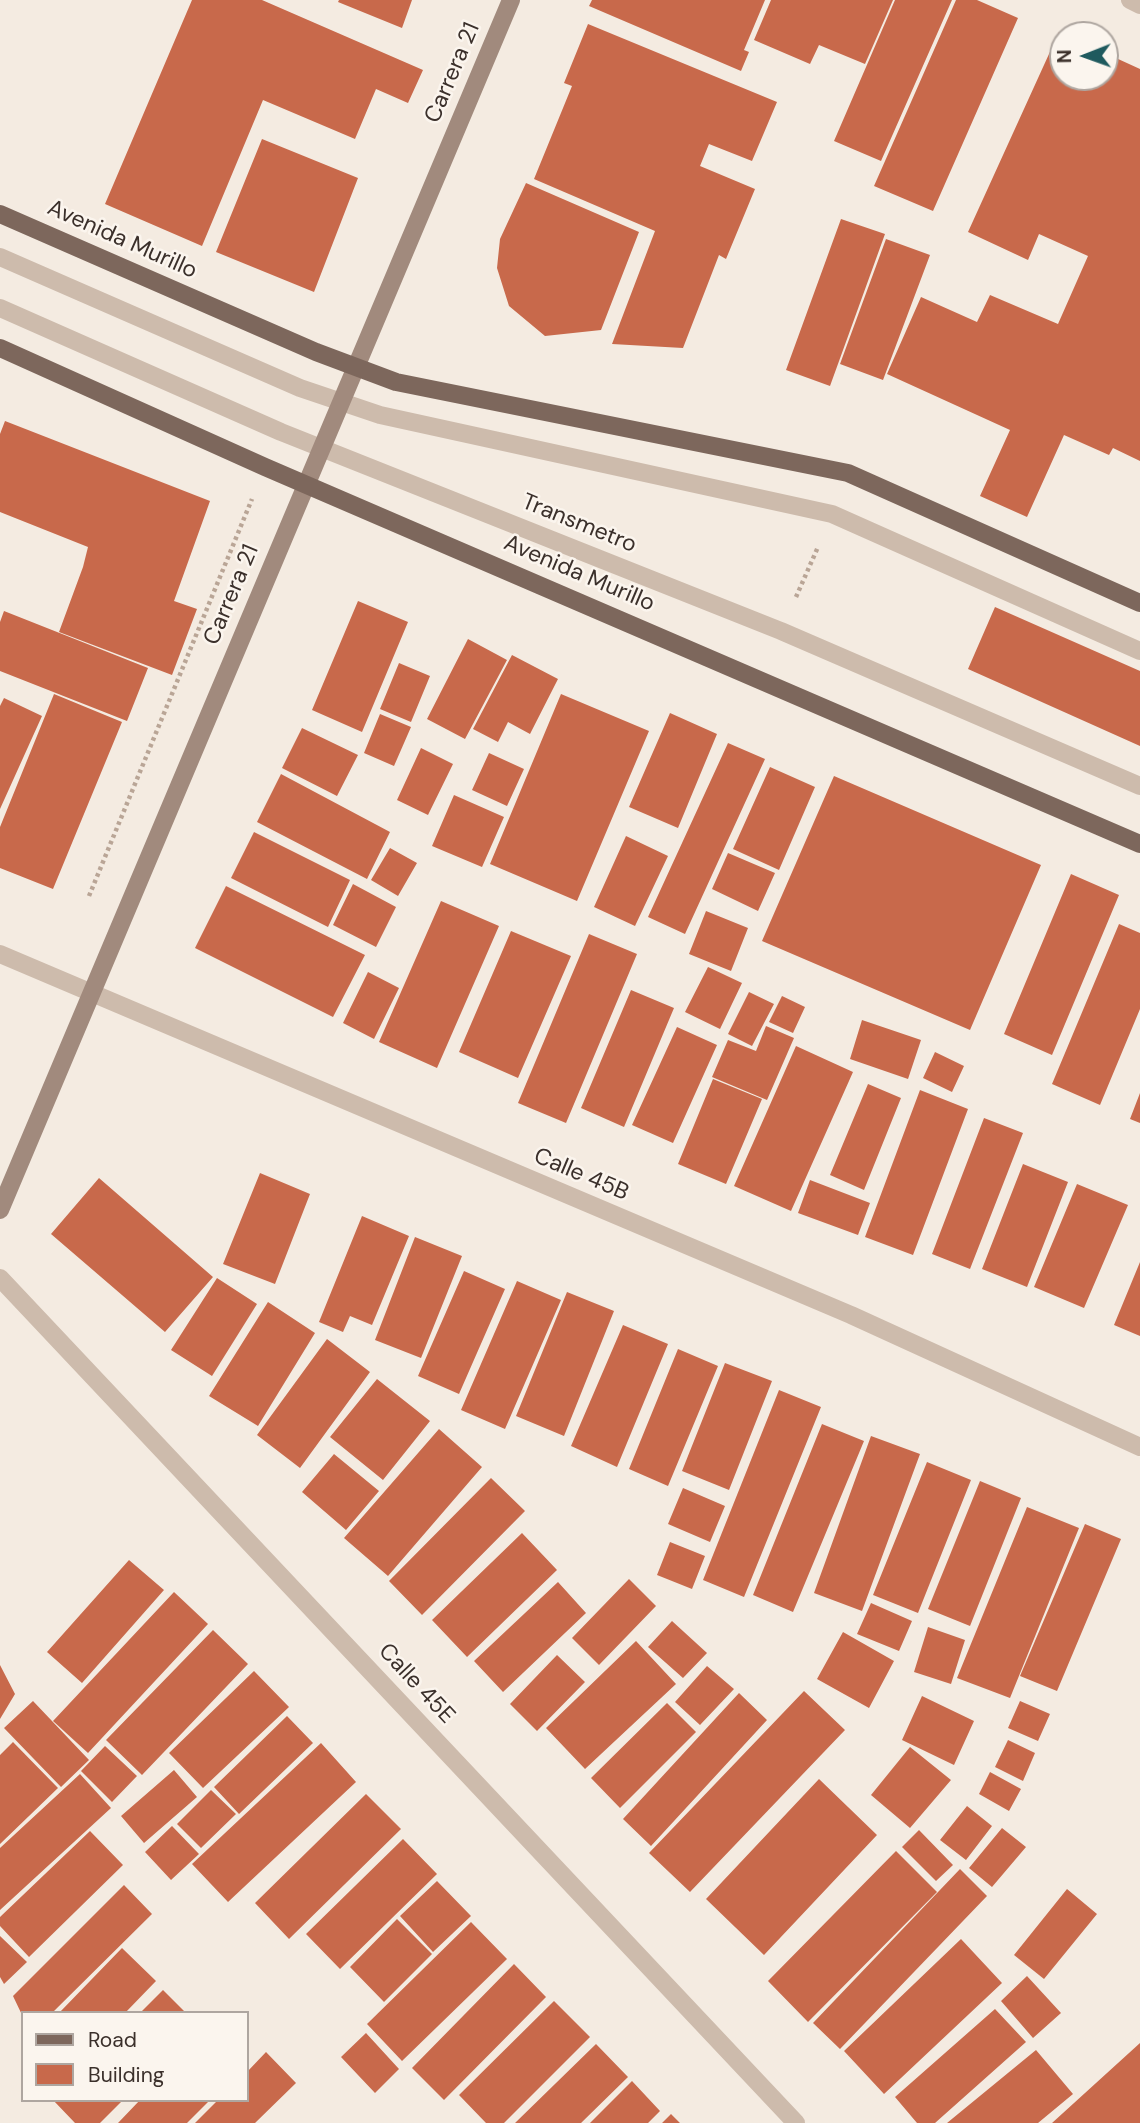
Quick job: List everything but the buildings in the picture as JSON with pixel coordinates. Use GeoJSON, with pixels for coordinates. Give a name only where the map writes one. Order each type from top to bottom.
{"type":"FeatureCollection","features":[{"type":"Feature","properties":{"kind":"main road","name":"Carrera 21"},"geometry":{"type":"LineString","coordinates":[[0,1210],[511,0]]}},
{"type":"Feature","properties":{"kind":"main road","name":"Avenida Murillo"},"geometry":{"type":"LineString","coordinates":[[0,214],[316,352],[396,382],[848,473],[1140,603]]}},
{"type":"Feature","properties":{"kind":"main road","name":"Avenida Murillo"},"geometry":{"type":"LineString","coordinates":[[0,348],[306,484],[1140,844]]}},
{"type":"Feature","properties":{"kind":"street"},"geometry":{"type":"LineString","coordinates":[[1129,0],[1140,5]]}},
{"type":"Feature","properties":{"kind":"street"},"geometry":{"type":"LineString","coordinates":[[0,257],[300,388],[380,415],[832,514],[1140,651]]}},
{"type":"Feature","properties":{"kind":"street","name":"Transmetro"},"geometry":{"type":"LineString","coordinates":[[0,308],[321,447],[782,631],[1140,786]]}},
{"type":"Feature","properties":{"kind":"street","name":"Calle 45B"},"geometry":{"type":"LineString","coordinates":[[0,954],[851,1315],[1140,1447]]}},
{"type":"Feature","properties":{"kind":"street","name":"Calle 45E"},"geometry":{"type":"LineString","coordinates":[[0,1278],[796,2123]]}},
{"type":"Feature","properties":{"kind":"path"},"geometry":{"type":"LineString","coordinates":[[88,900],[256,489]]}},
{"type":"Feature","properties":{"kind":"path"},"geometry":{"type":"LineString","coordinates":[[782,631],[832,514]]}}]}
